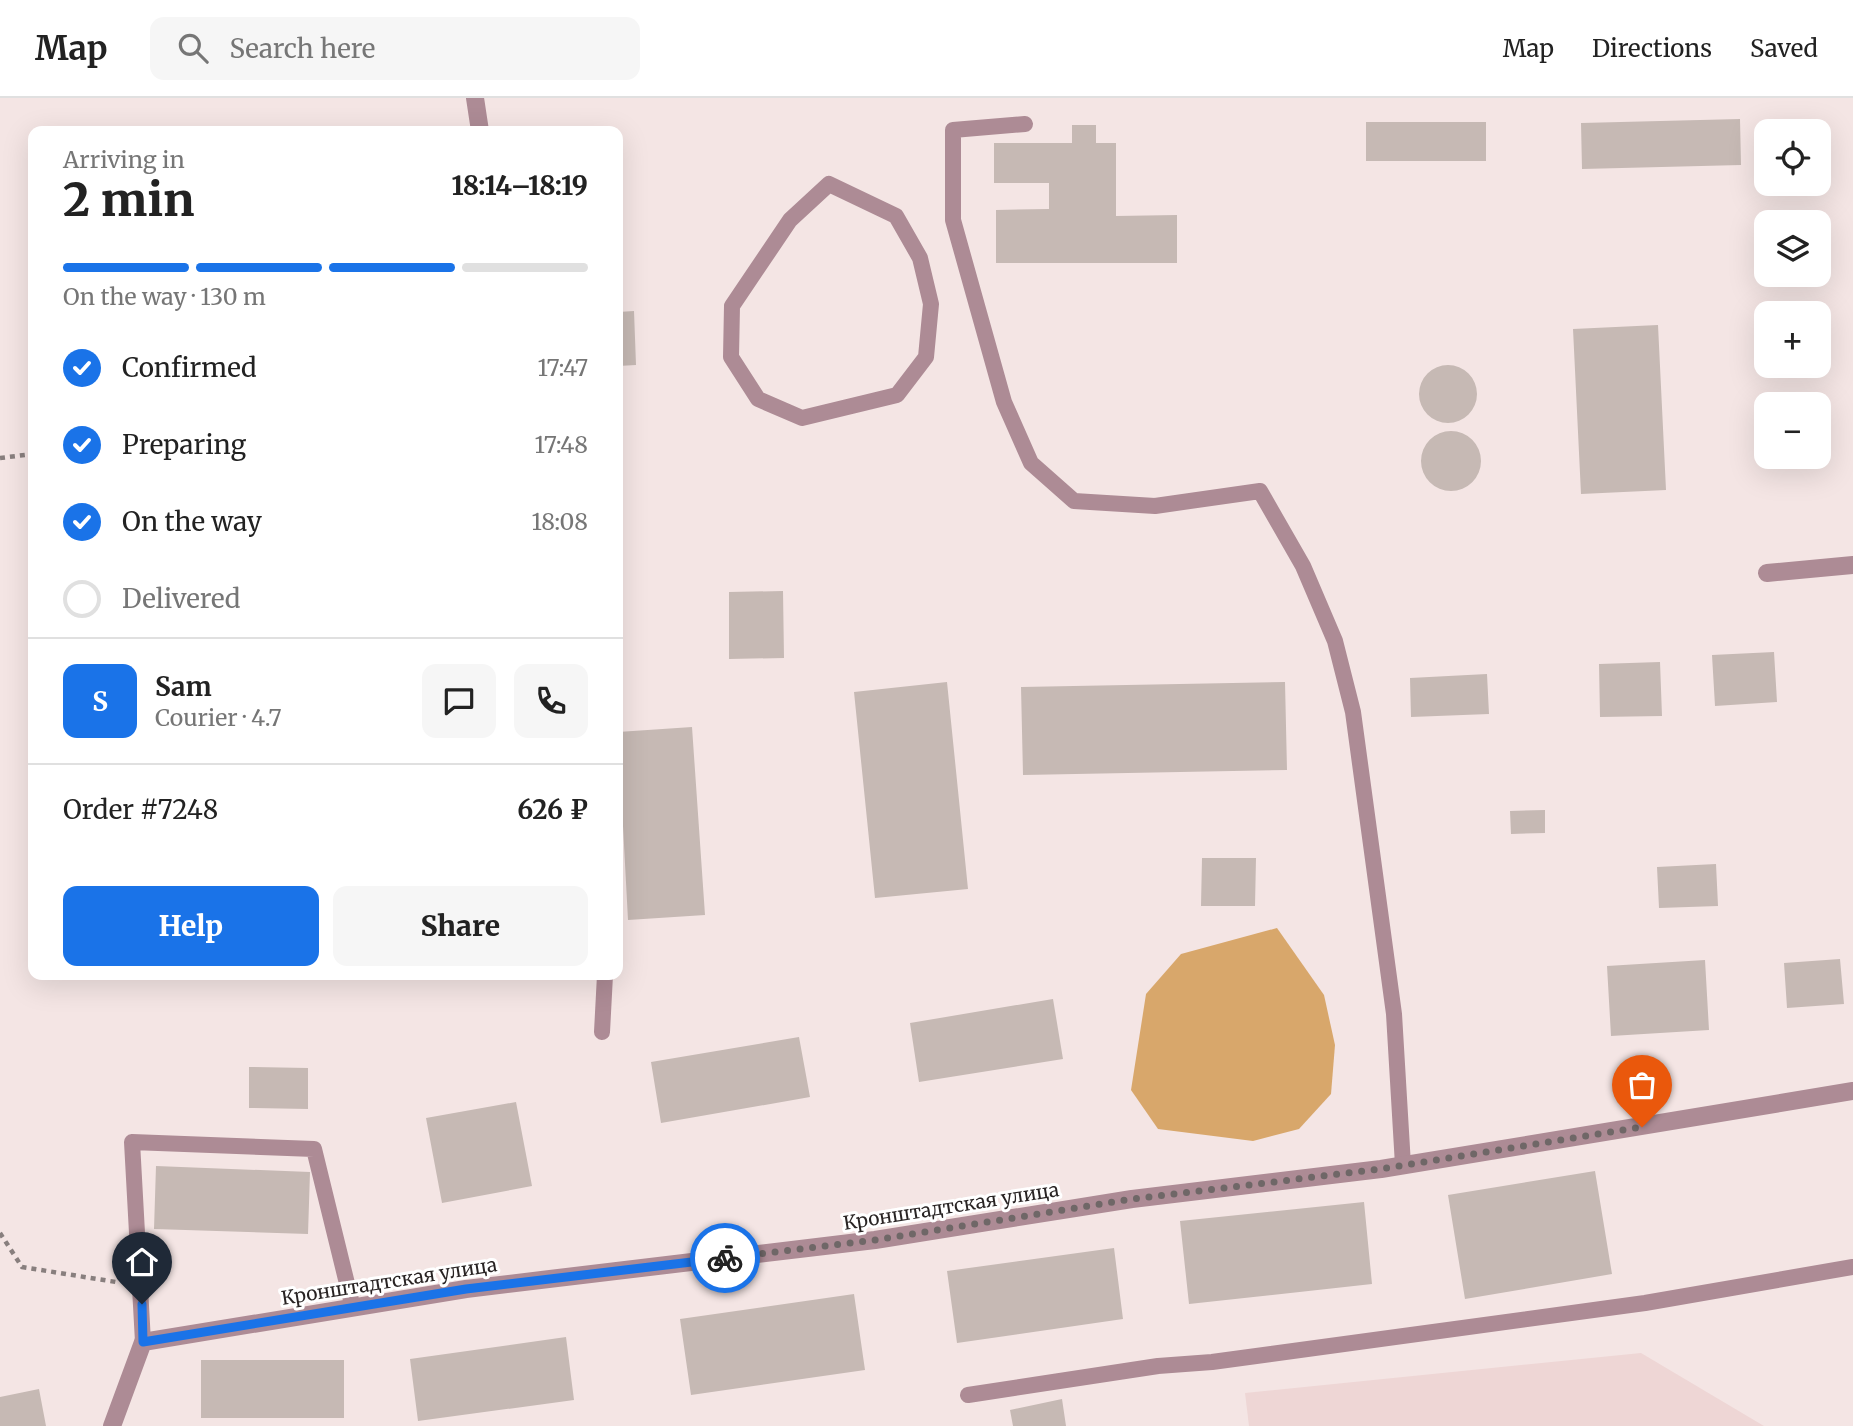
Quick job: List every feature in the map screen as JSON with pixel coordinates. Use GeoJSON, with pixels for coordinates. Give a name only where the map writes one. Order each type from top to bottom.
{"type":"FeatureCollection","features":[{"type":"Feature","properties":{"kind":"street"},"geometry":{"type":"LineString","coordinates":[[475,98],[479,126]]}},
{"type":"Feature","properties":{"kind":"street"},"geometry":{"type":"LineString","coordinates":[[1767,573],[1853,565]]}},
{"type":"Feature","properties":{"kind":"street","name":"Кронштадтская улица"},"geometry":{"type":"LineString","coordinates":[[143,1342],[466,1289],[875,1240],[1132,1199],[1403,1165],[1853,1091]]}},
{"type":"Feature","properties":{"kind":"street"},"geometry":{"type":"LineString","coordinates":[[112,1426],[143,1342]]}},
{"type":"Feature","properties":{"kind":"lane"},"geometry":{"type":"LineString","coordinates":[[1025,124],[953,130],[953,220],[1004,402],[1031,463],[1074,501],[1155,506],[1260,491],[1303,566],[1335,641],[1353,712],[1378,881],[1394,1014],[1403,1165]]}},
{"type":"Feature","properties":{"kind":"lane"},"geometry":{"type":"LineString","coordinates":[[829,184],[896,216],[920,258],[931,304],[926,357],[897,396],[802,418],[758,399],[731,357],[732,306],[790,220],[829,184]]}},
{"type":"Feature","properties":{"kind":"lane"},"geometry":{"type":"LineString","coordinates":[[602,1032],[605,980]]}},
{"type":"Feature","properties":{"kind":"lane"},"geometry":{"type":"LineString","coordinates":[[143,1342],[132,1142],[314,1149],[353,1308]]}},
{"type":"Feature","properties":{"kind":"lane"},"geometry":{"type":"LineString","coordinates":[[968,1395],[1158,1366],[1212,1362],[1645,1303],[1853,1267]]}},
{"type":"Feature","properties":{"kind":"path"},"geometry":{"type":"LineString","coordinates":[[0,458],[28,455]]}},
{"type":"Feature","properties":{"kind":"path"},"geometry":{"type":"LineString","coordinates":[[0,1233],[22,1267],[141,1286]]}},
{"type":"Feature","properties":{"kind":"shaded area"},"geometry":{"type":"Polygon","coordinates":[[[1277,928],[1324,995],[1335,1045],[1331,1094],[1299,1129],[1253,1141],[1158,1129],[1131,1090],[1146,994],[1181,954],[1277,928]]]}},
{"type":"Feature","properties":{"kind":"shaded area"},"geometry":{"type":"Polygon","coordinates":[[[1641,1353],[1764,1426],[1249,1426],[1245,1393],[1641,1353]]]}},
{"type":"Feature","properties":{"kind":"building"},"geometry":{"type":"Polygon","coordinates":[[[1740,119],[1741,165],[1582,169],[1581,123],[1740,119]]]}},
{"type":"Feature","properties":{"kind":"building"},"geometry":{"type":"Polygon","coordinates":[[[1366,122],[1486,122],[1486,161],[1366,161],[1366,122]]]}},
{"type":"Feature","properties":{"kind":"building"},"geometry":{"type":"Polygon","coordinates":[[[1072,125],[1096,125],[1096,143],[1116,143],[1116,216],[1177,215],[1177,263],[996,263],[996,210],[1049,209],[1049,183],[994,183],[994,143],[1072,143],[1072,125]]]}},
{"type":"Feature","properties":{"kind":"building"},"geometry":{"type":"Polygon","coordinates":[[[634,311],[636,365],[623,366],[623,312],[634,311]]]}},
{"type":"Feature","properties":{"kind":"building"},"geometry":{"type":"Polygon","coordinates":[[[1658,325],[1666,490],[1581,494],[1573,329],[1658,325]]]}},
{"type":"Feature","properties":{"kind":"building"},"geometry":{"type":"Polygon","coordinates":[[[1448,365],[1459,367],[1472,378],[1477,394],[1475,405],[1464,418],[1448,423],[1437,421],[1424,410],[1419,394],[1421,383],[1432,370],[1448,365]]]}},
{"type":"Feature","properties":{"kind":"building"},"geometry":{"type":"Polygon","coordinates":[[[1445,431],[1457,431],[1476,444],[1481,461],[1479,473],[1468,486],[1457,491],[1445,491],[1426,478],[1421,467],[1421,455],[1434,436],[1445,431]]]}},
{"type":"Feature","properties":{"kind":"building"},"geometry":{"type":"Polygon","coordinates":[[[783,591],[784,658],[729,659],[729,592],[783,591]]]}},
{"type":"Feature","properties":{"kind":"building"},"geometry":{"type":"Polygon","coordinates":[[[1774,652],[1777,702],[1715,706],[1712,655],[1774,652]]]}},
{"type":"Feature","properties":{"kind":"building"},"geometry":{"type":"Polygon","coordinates":[[[1660,662],[1662,716],[1600,717],[1599,664],[1660,662]]]}},
{"type":"Feature","properties":{"kind":"building"},"geometry":{"type":"Polygon","coordinates":[[[1487,674],[1489,714],[1411,717],[1410,678],[1487,674]]]}},
{"type":"Feature","properties":{"kind":"building"},"geometry":{"type":"Polygon","coordinates":[[[947,682],[968,889],[875,898],[854,692],[947,682]]]}},
{"type":"Feature","properties":{"kind":"building"},"geometry":{"type":"Polygon","coordinates":[[[1285,682],[1287,770],[1023,775],[1021,687],[1285,682]]]}},
{"type":"Feature","properties":{"kind":"building"},"geometry":{"type":"Polygon","coordinates":[[[692,727],[705,915],[628,920],[623,826],[623,732],[692,727]]]}},
{"type":"Feature","properties":{"kind":"building"},"geometry":{"type":"Polygon","coordinates":[[[1545,810],[1545,833],[1511,834],[1510,811],[1545,810]]]}},
{"type":"Feature","properties":{"kind":"building"},"geometry":{"type":"Polygon","coordinates":[[[1202,858],[1256,858],[1255,906],[1201,906],[1202,858]]]}},
{"type":"Feature","properties":{"kind":"building"},"geometry":{"type":"Polygon","coordinates":[[[1716,864],[1718,906],[1659,908],[1657,867],[1716,864]]]}},
{"type":"Feature","properties":{"kind":"building"},"geometry":{"type":"Polygon","coordinates":[[[1840,959],[1844,1004],[1787,1008],[1784,963],[1840,959]]]}},
{"type":"Feature","properties":{"kind":"building"},"geometry":{"type":"Polygon","coordinates":[[[1705,960],[1709,1030],[1611,1036],[1607,966],[1705,960]]]}},
{"type":"Feature","properties":{"kind":"building"},"geometry":{"type":"Polygon","coordinates":[[[1053,999],[1063,1059],[919,1082],[910,1023],[1053,999]]]}},
{"type":"Feature","properties":{"kind":"building"},"geometry":{"type":"Polygon","coordinates":[[[799,1037],[810,1097],[661,1123],[651,1062],[799,1037]]]}},
{"type":"Feature","properties":{"kind":"building"},"geometry":{"type":"Polygon","coordinates":[[[249,1067],[308,1068],[308,1109],[249,1108],[249,1067]]]}},
{"type":"Feature","properties":{"kind":"building"},"geometry":{"type":"Polygon","coordinates":[[[516,1102],[532,1186],[442,1203],[426,1118],[516,1102]]]}},
{"type":"Feature","properties":{"kind":"building"},"geometry":{"type":"Polygon","coordinates":[[[156,1166],[310,1172],[308,1234],[154,1229],[156,1166]]]}},
{"type":"Feature","properties":{"kind":"building"},"geometry":{"type":"Polygon","coordinates":[[[1595,1171],[1612,1274],[1465,1299],[1448,1195],[1595,1171]]]}},
{"type":"Feature","properties":{"kind":"building"},"geometry":{"type":"Polygon","coordinates":[[[1364,1202],[1372,1284],[1189,1304],[1180,1221],[1364,1202]]]}},
{"type":"Feature","properties":{"kind":"building"},"geometry":{"type":"Polygon","coordinates":[[[1114,1248],[1123,1319],[957,1343],[947,1271],[1114,1248]]]}},
{"type":"Feature","properties":{"kind":"building"},"geometry":{"type":"Polygon","coordinates":[[[854,1294],[865,1370],[691,1395],[680,1319],[854,1294]]]}},
{"type":"Feature","properties":{"kind":"building"},"geometry":{"type":"Polygon","coordinates":[[[566,1337],[574,1400],[418,1421],[410,1359],[566,1337]]]}},
{"type":"Feature","properties":{"kind":"building"},"geometry":{"type":"Polygon","coordinates":[[[201,1360],[344,1360],[344,1418],[201,1418],[201,1360]]]}},
{"type":"Feature","properties":{"kind":"building"},"geometry":{"type":"Polygon","coordinates":[[[39,1389],[46,1426],[0,1426],[0,1397],[39,1389]]]}},
{"type":"Feature","properties":{"kind":"building"},"geometry":{"type":"Polygon","coordinates":[[[1062,1399],[1066,1426],[1013,1426],[1010,1410],[1062,1399]]]}},
{"type":"Feature","properties":{"kind":"way so far"},"geometry":{"type":"LineString","coordinates":[[725,1258],[875,1240],[1132,1199],[1381,1169],[1642,1127]]}},
{"type":"Feature","properties":{"kind":"route"},"geometry":{"type":"LineString","coordinates":[[142,1304],[143,1342],[466,1289],[725,1258]]}}]}
